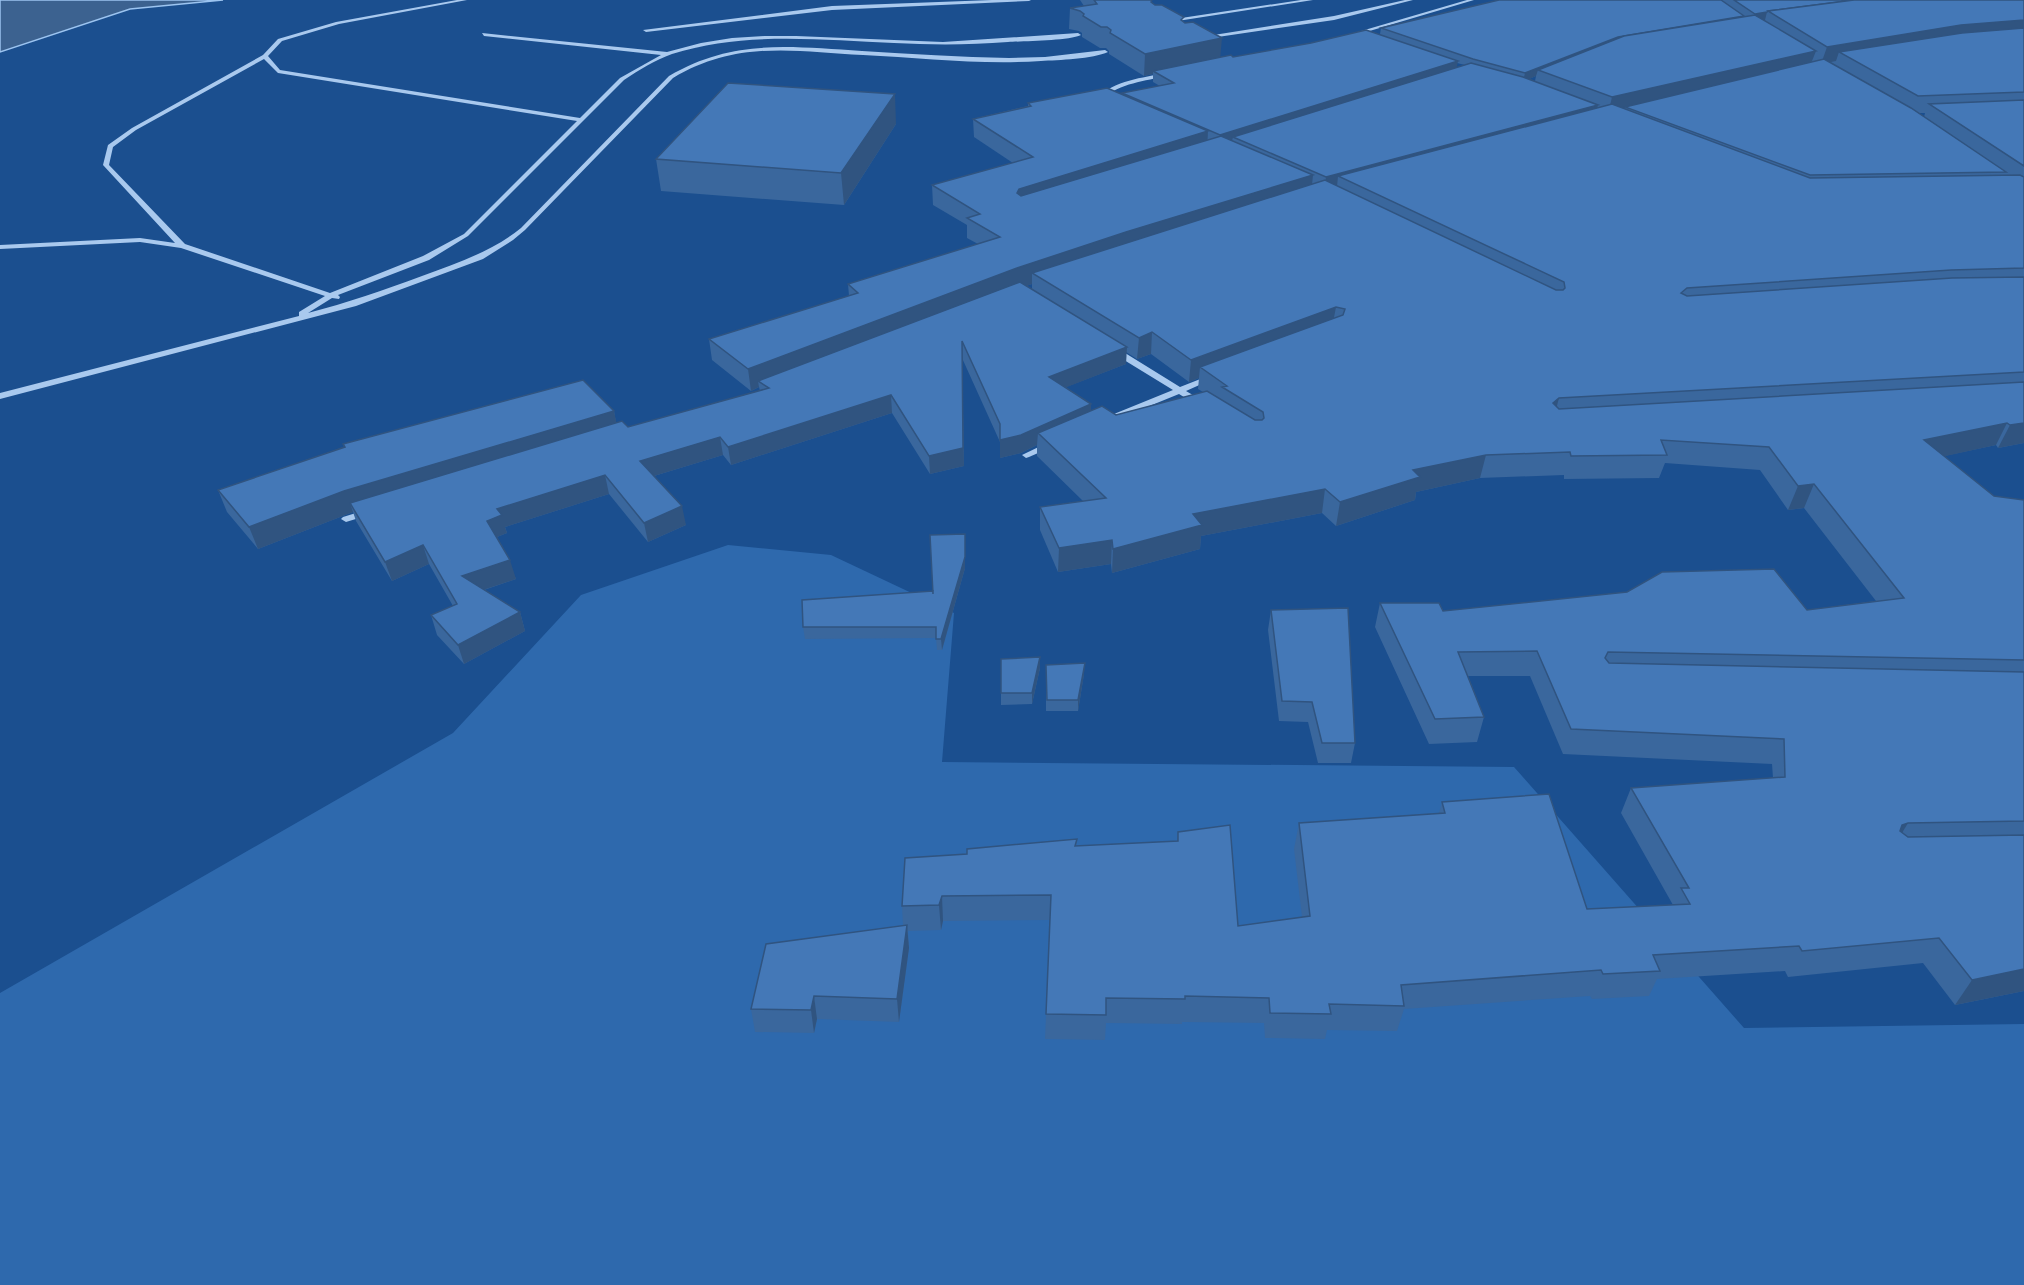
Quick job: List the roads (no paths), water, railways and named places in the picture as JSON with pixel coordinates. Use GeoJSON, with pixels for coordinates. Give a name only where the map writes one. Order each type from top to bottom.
{"type":"FeatureCollection","features":[{"type":"Feature","properties":{"kind":"street"},"geometry":{"type":"LineString","coordinates":[[182,246],[106,165],[110,147],[134,129],[265,56],[280,40],[338,23],[465,0]]}},
{"type":"Feature","properties":{"kind":"street"},"geometry":{"type":"LineString","coordinates":[[646,30],[816,9],[1029,0]]}},
{"type":"Feature","properties":{"kind":"street"},"geometry":{"type":"LineString","coordinates":[[1166,21],[1311,0]]}},
{"type":"Feature","properties":{"kind":"street"},"geometry":{"type":"LineString","coordinates":[[1197,38],[1334,18],[1411,0]]}},
{"type":"Feature","properties":{"kind":"street"},"geometry":{"type":"LineString","coordinates":[[1347,35],[1472,0]]}},
{"type":"Feature","properties":{"kind":"street"},"geometry":{"type":"LineString","coordinates":[[1359,33],[1370,37]]}},
{"type":"Feature","properties":{"kind":"street"},"geometry":{"type":"LineString","coordinates":[[484,34],[668,54]]}},
{"type":"Feature","properties":{"kind":"street"},"geometry":{"type":"LineString","coordinates":[[291,320],[332,295],[426,258],[466,235],[622,80],[643,65],[668,54],[700,45],[757,38],[966,43],[1078,35]]}},
{"type":"Feature","properties":{"kind":"street"},"geometry":{"type":"LineString","coordinates":[[0,396],[353,304],[480,257],[511,239],[671,77],[685,67],[706,59],[763,50],[1010,60],[1047,60],[1105,52]]}},
{"type":"Feature","properties":{"kind":"street"},"geometry":{"type":"LineString","coordinates":[[265,56],[278,71],[581,120]]}},
{"type":"Feature","properties":{"kind":"street"},"geometry":{"type":"LineString","coordinates":[[1099,99],[1106,91],[1124,84],[1168,75]]}},
{"type":"Feature","properties":{"kind":"street"},"geometry":{"type":"LineString","coordinates":[[1087,101],[1099,99],[1110,103]]}},
{"type":"Feature","properties":{"kind":"street"},"geometry":{"type":"LineString","coordinates":[[0,247],[140,240],[182,246],[353,304]]}},
{"type":"Feature","properties":{"kind":"street"},"geometry":{"type":"LineString","coordinates":[[1110,348],[1208,408]]}},
{"type":"Feature","properties":{"kind":"street"},"geometry":{"type":"LineString","coordinates":[[1103,422],[1224,373]]}},
{"type":"Feature","properties":{"kind":"street"},"geometry":{"type":"LineString","coordinates":[[1026,455],[1059,441]]}},
{"type":"Feature","properties":{"kind":"street"},"geometry":{"type":"LineString","coordinates":[[346,519],[380,508]]}}]}
